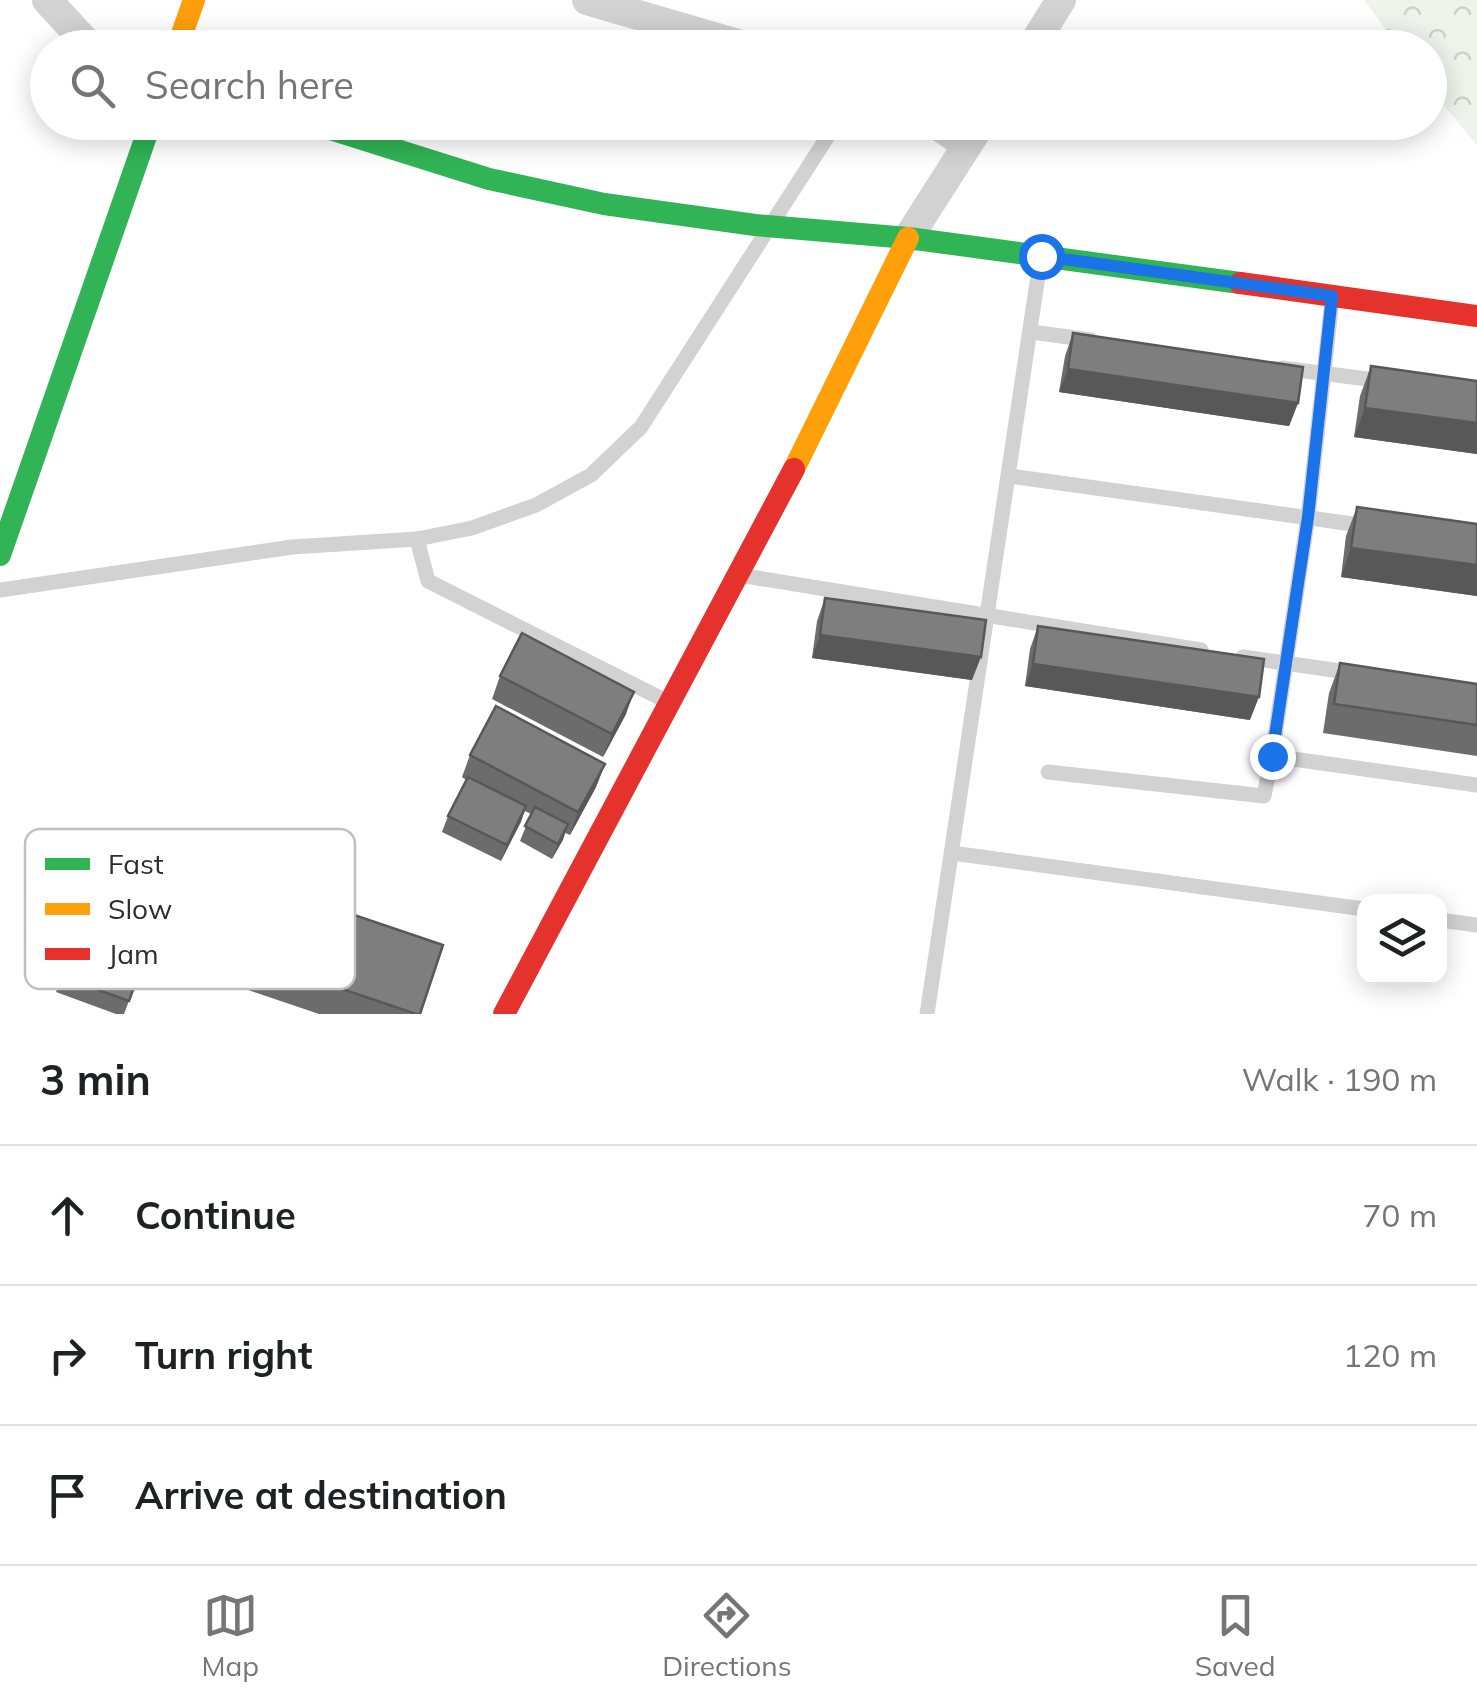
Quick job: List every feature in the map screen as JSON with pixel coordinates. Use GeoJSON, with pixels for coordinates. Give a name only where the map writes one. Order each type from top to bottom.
{"type":"FeatureCollection","features":[{"type":"Feature","properties":{"kind":"street"},"geometry":{"type":"LineString","coordinates":[[47,0],[74,30]]}},
{"type":"Feature","properties":{"kind":"street"},"geometry":{"type":"LineString","coordinates":[[184,30],[194,0]]}},
{"type":"Feature","properties":{"kind":"street"},"geometry":{"type":"LineString","coordinates":[[587,0],[690,30]]}},
{"type":"Feature","properties":{"kind":"street"},"geometry":{"type":"LineString","coordinates":[[1042,30],[1061,0]]}},
{"type":"Feature","properties":{"kind":"street"},"geometry":{"type":"LineString","coordinates":[[0,555],[145,140]]}},
{"type":"Feature","properties":{"kind":"street"},"geometry":{"type":"LineString","coordinates":[[367,140],[511,184],[604,204],[770,226],[908,238],[1477,316]]}},
{"type":"Feature","properties":{"kind":"street"},"geometry":{"type":"LineString","coordinates":[[504,1014],[741,575],[908,238],[971,140]]}},
{"type":"Feature","properties":{"kind":"lane"},"geometry":{"type":"LineString","coordinates":[[0,590],[292,547],[418,539],[472,528],[536,504],[590,475],[642,427],[825,140]]}},
{"type":"Feature","properties":{"kind":"lane"},"geometry":{"type":"LineString","coordinates":[[928,1014],[1041,256]]}},
{"type":"Feature","properties":{"kind":"lane"},"geometry":{"type":"LineString","coordinates":[[1048,772],[1264,796],[1308,517],[1332,296]]}},
{"type":"Feature","properties":{"kind":"lane"},"geometry":{"type":"LineString","coordinates":[[1031,332],[1109,343]]}},
{"type":"Feature","properties":{"kind":"lane"},"geometry":{"type":"LineString","coordinates":[[1266,366],[1401,384]]}},
{"type":"Feature","properties":{"kind":"lane"},"geometry":{"type":"LineString","coordinates":[[1010,476],[1383,528]]}},
{"type":"Feature","properties":{"kind":"lane"},"geometry":{"type":"LineString","coordinates":[[418,539],[428,581],[672,704]]}},
{"type":"Feature","properties":{"kind":"lane"},"geometry":{"type":"LineString","coordinates":[[741,575],[1212,652]]}},
{"type":"Feature","properties":{"kind":"lane"},"geometry":{"type":"LineString","coordinates":[[1231,654],[1363,675]]}},
{"type":"Feature","properties":{"kind":"lane"},"geometry":{"type":"LineString","coordinates":[[1272,756],[1477,785]]}},
{"type":"Feature","properties":{"kind":"lane"},"geometry":{"type":"LineString","coordinates":[[952,852],[1357,908]]}},
{"type":"Feature","properties":{"kind":"lane"},"geometry":{"type":"LineString","coordinates":[[1447,921],[1477,925]]}},
{"type":"Feature","properties":{"kind":"green space"},"geometry":{"type":"Polygon","coordinates":[[[1364,0],[1477,0],[1477,145],[1447,109],[1447,30],[1386,30],[1364,0]]]}},
{"type":"Feature","properties":{"kind":"building"},"geometry":{"type":"Polygon","coordinates":[[[1073,333],[1303,367],[1298,403],[1068,369],[1073,333]]]}},
{"type":"Feature","properties":{"kind":"building"},"geometry":{"type":"Polygon","coordinates":[[[1371,366],[1477,381],[1477,423],[1365,408],[1371,366]]]}},
{"type":"Feature","properties":{"kind":"building"},"geometry":{"type":"Polygon","coordinates":[[[1357,507],[1477,524],[1477,565],[1351,548],[1357,507]]]}},
{"type":"Feature","properties":{"kind":"building"},"geometry":{"type":"Polygon","coordinates":[[[825,598],[986,620],[981,657],[820,635],[825,598]]]}},
{"type":"Feature","properties":{"kind":"building"},"geometry":{"type":"Polygon","coordinates":[[[1038,626],[1264,659],[1259,697],[1033,664],[1038,626]]]}},
{"type":"Feature","properties":{"kind":"building"},"geometry":{"type":"Polygon","coordinates":[[[522,633],[634,692],[612,734],[500,676],[522,633]]]}},
{"type":"Feature","properties":{"kind":"building"},"geometry":{"type":"Polygon","coordinates":[[[1340,663],[1477,684],[1477,725],[1334,704],[1340,663]]]}},
{"type":"Feature","properties":{"kind":"building"},"geometry":{"type":"Polygon","coordinates":[[[496,706],[605,764],[578,812],[470,755],[496,706]]]}},
{"type":"Feature","properties":{"kind":"building"},"geometry":{"type":"Polygon","coordinates":[[[468,777],[526,806],[507,845],[448,816],[468,777]]]}},
{"type":"Feature","properties":{"kind":"building"},"geometry":{"type":"Polygon","coordinates":[[[535,807],[568,824],[558,844],[525,826],[535,807]]]}},
{"type":"Feature","properties":{"kind":"building"},"geometry":{"type":"Polygon","coordinates":[[[355,915],[443,945],[420,1014],[342,989],[355,989],[355,915]]]}},
{"type":"Feature","properties":{"kind":"building"},"geometry":{"type":"Polygon","coordinates":[[[96,989],[133,989],[129,1001],[96,989]]]}},
{"type":"Feature","properties":{"kind":"traffic: fast"},"geometry":{"type":"LineString","coordinates":[[0,555],[145,140]]}},
{"type":"Feature","properties":{"kind":"traffic: fast"},"geometry":{"type":"LineString","coordinates":[[365,140],[489,179],[604,204],[755,225],[908,238],[1240,283]]}},
{"type":"Feature","properties":{"kind":"traffic: slow"},"geometry":{"type":"LineString","coordinates":[[183,30],[194,0]]}},
{"type":"Feature","properties":{"kind":"traffic: slow"},"geometry":{"type":"LineString","coordinates":[[794,469],[908,238]]}},
{"type":"Feature","properties":{"kind":"traffic: jam"},"geometry":{"type":"LineString","coordinates":[[1240,283],[1477,316]]}},
{"type":"Feature","properties":{"kind":"traffic: jam"},"geometry":{"type":"LineString","coordinates":[[504,1014],[794,469]]}},
{"type":"Feature","properties":{"kind":"route"},"geometry":{"type":"LineString","coordinates":[[1041,256],[1332,296],[1308,517],[1272,756]]}}]}
